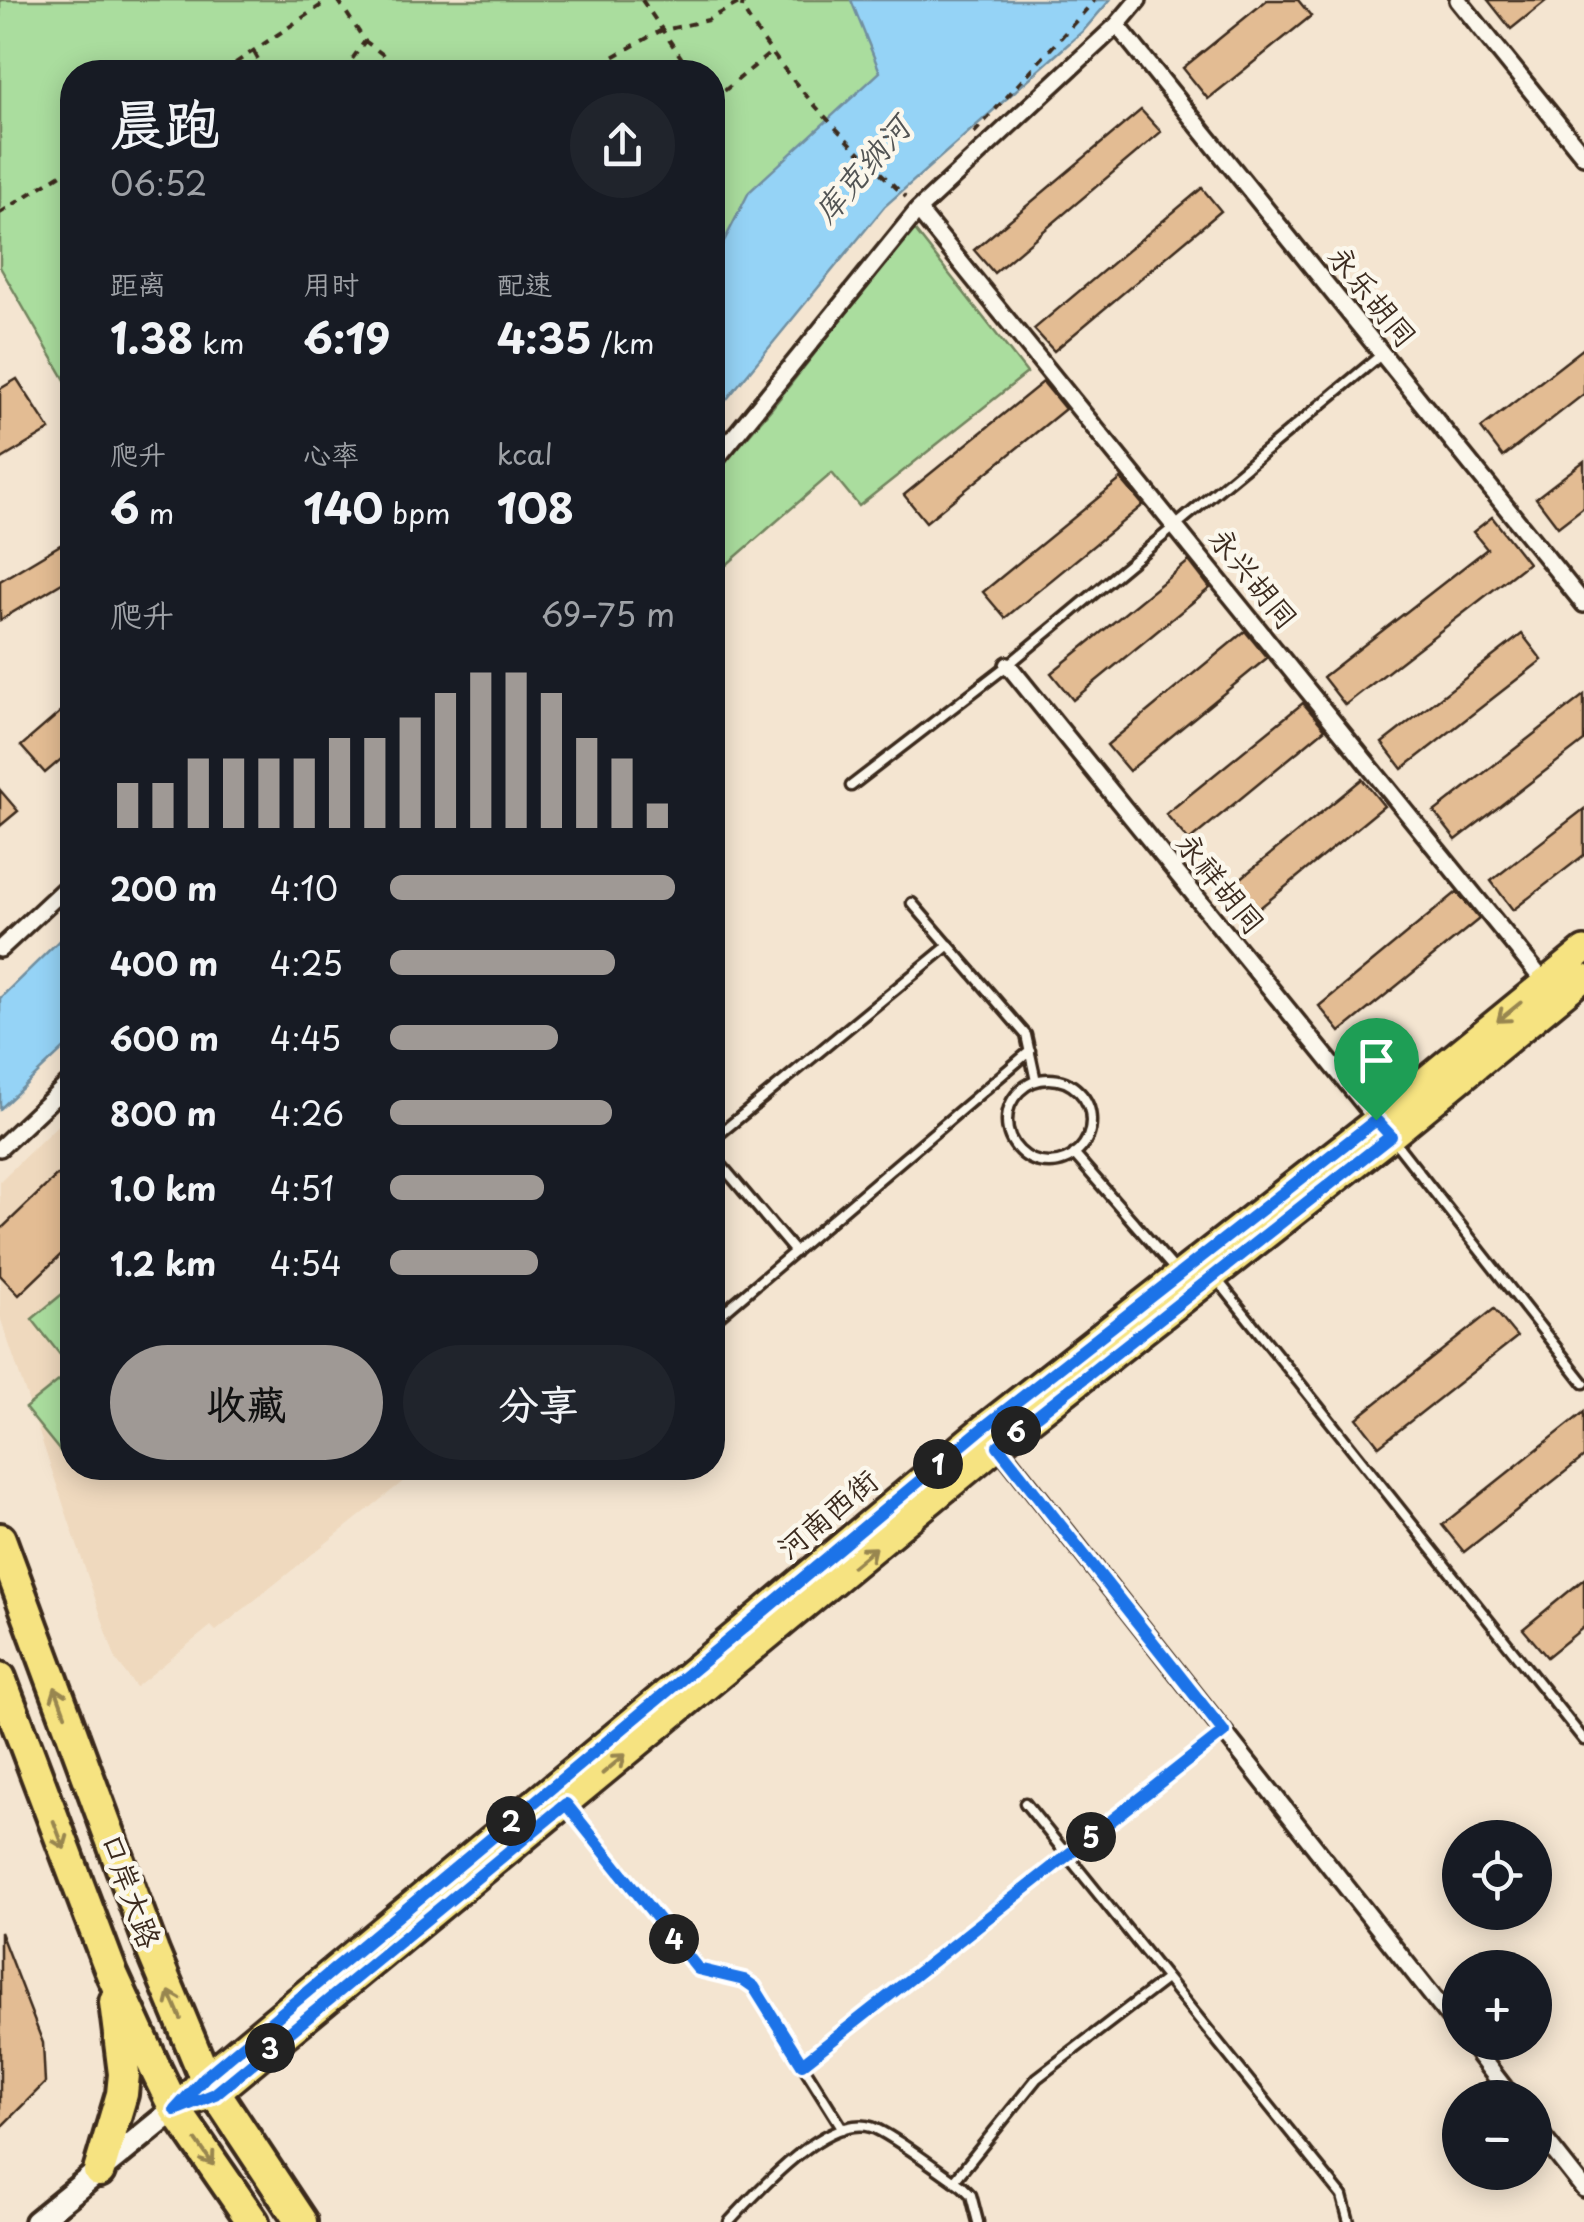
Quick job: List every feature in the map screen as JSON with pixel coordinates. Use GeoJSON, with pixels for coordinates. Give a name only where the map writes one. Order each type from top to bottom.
{"type":"FeatureCollection","features":[{"type":"Feature","properties":{"kind":"highway","name":"口岸大路"},"geometry":{"type":"LineString","coordinates":[[0,1539],[152,1952],[210,2085],[302,2222]]}},
{"type":"Feature","properties":{"kind":"highway","name":"口岸大路"},"geometry":{"type":"LineString","coordinates":[[0,1678],[112,1974],[175,2110],[253,2222]]}},
{"type":"Feature","properties":{"kind":"highway"},"geometry":{"type":"LineString","coordinates":[[99,2171],[120,2104],[124,2074],[112,1974]]}},
{"type":"Feature","properties":{"kind":"main road","name":"河南西街"},"geometry":{"type":"LineString","coordinates":[[210,2085],[991,1436],[1214,1276],[1584,950]]}},
{"type":"Feature","properties":{"kind":"main road","name":"河南西街"},"geometry":{"type":"LineString","coordinates":[[175,2110],[566,1804],[1178,1274],[1384,1128],[1584,978]]}},
{"type":"Feature","properties":{"kind":"street"},"geometry":{"type":"LineString","coordinates":[[725,447],[912,204],[1117,26],[1138,0]]}},
{"type":"Feature","properties":{"kind":"street"},"geometry":{"type":"LineString","coordinates":[[1458,0],[1584,156]]}},
{"type":"Feature","properties":{"kind":"street","name":"永乐胡同"},"geometry":{"type":"LineString","coordinates":[[1117,26],[1584,604]]}},
{"type":"Feature","properties":{"kind":"street","name":"永兴胡同"},"geometry":{"type":"LineString","coordinates":[[912,204],[1544,982]]}},
{"type":"Feature","properties":{"kind":"street","name":"永祥胡同"},"geometry":{"type":"LineString","coordinates":[[1008,664],[1384,1128]]}},
{"type":"Feature","properties":{"kind":"street"},"geometry":{"type":"LineString","coordinates":[[0,949],[60,893]]}},
{"type":"Feature","properties":{"kind":"street"},"geometry":{"type":"LineString","coordinates":[[0,1148],[60,1092]]}},
{"type":"Feature","properties":{"kind":"street"},"geometry":{"type":"LineString","coordinates":[[991,1436],[1442,2009]]}},
{"type":"Feature","properties":{"kind":"street"},"geometry":{"type":"LineString","coordinates":[[1483,2060],[1498,2080]]}},
{"type":"Feature","properties":{"kind":"street","name":"河南西街"},"geometry":{"type":"LineString","coordinates":[[36,2222],[175,2110]]}},
{"type":"Feature","properties":{"kind":"street"},"geometry":{"type":"LineString","coordinates":[[1552,2148],[1584,2189]]}},
{"type":"Feature","properties":{"kind":"lane"},"geometry":{"type":"LineString","coordinates":[[851,786],[1008,664],[1382,354]]}},
{"type":"Feature","properties":{"kind":"lane"},"geometry":{"type":"LineString","coordinates":[[912,903],[1026,1035],[1036,1080]]}},
{"type":"Feature","properties":{"kind":"lane"},"geometry":{"type":"LineString","coordinates":[[725,1129],[949,946]]}},
{"type":"Feature","properties":{"kind":"lane"},"geometry":{"type":"LineString","coordinates":[[725,1311],[1030,1051]]}},
{"type":"Feature","properties":{"kind":"lane"},"geometry":{"type":"LineString","coordinates":[[1036,1080],[1064,1082],[1085,1099],[1091,1125],[1088,1138],[1074,1154],[1057,1162],[1044,1163],[1019,1151],[1006,1126],[1013,1098],[1036,1080]]}},
{"type":"Feature","properties":{"kind":"lane"},"geometry":{"type":"LineString","coordinates":[[56,1096],[60,1100]]}},
{"type":"Feature","properties":{"kind":"lane"},"geometry":{"type":"LineString","coordinates":[[1384,1128],[1584,1383]]}},
{"type":"Feature","properties":{"kind":"lane"},"geometry":{"type":"LineString","coordinates":[[1074,1154],[1178,1274]]}},
{"type":"Feature","properties":{"kind":"lane"},"geometry":{"type":"LineString","coordinates":[[725,1169],[795,1252]]}},
{"type":"Feature","properties":{"kind":"lane"},"geometry":{"type":"LineString","coordinates":[[1214,1276],[1584,1740]]}},
{"type":"Feature","properties":{"kind":"lane"},"geometry":{"type":"LineString","coordinates":[[802,2064],[1224,1732]]}},
{"type":"Feature","properties":{"kind":"lane"},"geometry":{"type":"LineString","coordinates":[[1026,1802],[1342,2196],[1349,2222]]}},
{"type":"Feature","properties":{"kind":"lane"},"geometry":{"type":"LineString","coordinates":[[566,1804],[698,1969],[744,1980],[754,1987],[843,2129]]}},
{"type":"Feature","properties":{"kind":"lane"},"geometry":{"type":"LineString","coordinates":[[954,2181],[1038,2078],[1166,1978]]}},
{"type":"Feature","properties":{"kind":"lane"},"geometry":{"type":"LineString","coordinates":[[728,2222],[779,2169],[850,2126],[872,2127],[954,2181],[972,2195],[978,2222]]}},
{"type":"Feature","properties":{"kind":"path"},"geometry":{"type":"LineString","coordinates":[[241,60],[328,0]]}},
{"type":"Feature","properties":{"kind":"path"},"geometry":{"type":"LineString","coordinates":[[338,0],[366,41],[391,60]]}},
{"type":"Feature","properties":{"kind":"path"},"geometry":{"type":"LineString","coordinates":[[642,0],[682,60]]}},
{"type":"Feature","properties":{"kind":"path"},"geometry":{"type":"LineString","coordinates":[[608,60],[660,31],[708,20],[743,0]]}},
{"type":"Feature","properties":{"kind":"path"},"geometry":{"type":"LineString","coordinates":[[743,0],[742,8],[769,54],[830,125],[912,204]]}},
{"type":"Feature","properties":{"kind":"path"},"geometry":{"type":"LineString","coordinates":[[964,144],[1095,0]]}},
{"type":"Feature","properties":{"kind":"path"},"geometry":{"type":"LineString","coordinates":[[352,60],[366,41]]}},
{"type":"Feature","properties":{"kind":"path"},"geometry":{"type":"LineString","coordinates":[[254,52],[258,60]]}},
{"type":"Feature","properties":{"kind":"path"},"geometry":{"type":"LineString","coordinates":[[725,91],[769,54]]}},
{"type":"Feature","properties":{"kind":"path"},"geometry":{"type":"LineString","coordinates":[[0,213],[60,175]]}},
{"type":"Feature","properties":{"kind":"shaded area"},"geometry":{"type":"Polygon","coordinates":[[[60,1123],[60,1480],[405,1480],[216,1631],[211,1626],[136,1687],[116,1660],[0,1317],[0,1181],[60,1123]]]}},
{"type":"Feature","properties":{"kind":"green space"},"geometry":{"type":"Polygon","coordinates":[[[0,0],[974,0],[725,269],[725,60],[60,60],[60,371],[0,267],[0,0]]]}},
{"type":"Feature","properties":{"kind":"green space"},"geometry":{"type":"Polygon","coordinates":[[[913,228],[1027,373],[859,506],[832,473],[725,566],[725,463],[913,228]]]}},
{"type":"Feature","properties":{"kind":"green space"},"geometry":{"type":"Polygon","coordinates":[[[60,1296],[60,1355],[32,1319],[60,1296]]]}},
{"type":"Feature","properties":{"kind":"green space"},"geometry":{"type":"Polygon","coordinates":[[[60,1380],[60,1451],[25,1408],[60,1380]]]}},
{"type":"Feature","properties":{"kind":"water","name":"库克纳河"},"geometry":{"type":"Polygon","coordinates":[[[851,0],[1110,0],[1083,31],[885,206],[725,401],[725,239],[749,192],[880,72],[851,0]]]}},
{"type":"Feature","properties":{"kind":"water"},"geometry":{"type":"Polygon","coordinates":[[[60,940],[60,1052],[0,1109],[0,998],[60,940]]]}},
{"type":"Feature","properties":{"kind":"building"},"geometry":{"type":"Polygon","coordinates":[[[1267,0],[1298,0],[1311,16],[1208,99],[1183,68],[1267,0]]]}},
{"type":"Feature","properties":{"kind":"building"},"geometry":{"type":"Polygon","coordinates":[[[1488,0],[1547,0],[1511,29],[1488,0]]]}},
{"type":"Feature","properties":{"kind":"building"},"geometry":{"type":"Polygon","coordinates":[[[1141,110],[1161,132],[994,273],[974,250],[1141,110]]]}},
{"type":"Feature","properties":{"kind":"building"},"geometry":{"type":"Polygon","coordinates":[[[1202,188],[1221,211],[1054,351],[1034,329],[1202,188]]]}},
{"type":"Feature","properties":{"kind":"building"},"geometry":{"type":"Polygon","coordinates":[[[1584,348],[1584,394],[1503,457],[1481,428],[1584,348]]]}},
{"type":"Feature","properties":{"kind":"building"},"geometry":{"type":"Polygon","coordinates":[[[17,379],[50,430],[0,460],[0,389],[17,379]]]}},
{"type":"Feature","properties":{"kind":"building"},"geometry":{"type":"Polygon","coordinates":[[[1043,382],[1065,409],[926,522],[904,495],[1043,382]]]}},
{"type":"Feature","properties":{"kind":"building"},"geometry":{"type":"Polygon","coordinates":[[[1584,461],[1584,507],[1558,527],[1536,498],[1584,461]]]}},
{"type":"Feature","properties":{"kind":"building"},"geometry":{"type":"Polygon","coordinates":[[[1121,479],[1143,505],[1005,618],[983,592],[1121,479]]]}},
{"type":"Feature","properties":{"kind":"building"},"geometry":{"type":"Polygon","coordinates":[[[1492,517],[1528,563],[1345,705],[1323,677],[1487,549],[1473,532],[1492,517]]]}},
{"type":"Feature","properties":{"kind":"building"},"geometry":{"type":"Polygon","coordinates":[[[60,545],[60,584],[0,620],[0,581],[60,545]]]}},
{"type":"Feature","properties":{"kind":"building"},"geometry":{"type":"Polygon","coordinates":[[[1189,561],[1210,588],[1073,700],[1051,673],[1189,561]]]}},
{"type":"Feature","properties":{"kind":"building"},"geometry":{"type":"Polygon","coordinates":[[[1245,631],[1267,658],[1129,771],[1107,745],[1245,631]]]}},
{"type":"Feature","properties":{"kind":"building"},"geometry":{"type":"Polygon","coordinates":[[[1522,634],[1542,660],[1402,769],[1382,743],[1522,634]]]}},
{"type":"Feature","properties":{"kind":"building"},"geometry":{"type":"Polygon","coordinates":[[[1584,695],[1584,741],[1456,840],[1434,812],[1584,695]]]}},
{"type":"Feature","properties":{"kind":"building"},"geometry":{"type":"Polygon","coordinates":[[[1303,703],[1325,729],[1189,841],[1166,814],[1303,703]]]}},
{"type":"Feature","properties":{"kind":"building"},"geometry":{"type":"Polygon","coordinates":[[[60,712],[60,760],[45,773],[21,746],[60,712]]]}},
{"type":"Feature","properties":{"kind":"building"},"geometry":{"type":"Polygon","coordinates":[[[1362,779],[1384,806],[1245,920],[1223,893],[1362,779]]]}},
{"type":"Feature","properties":{"kind":"building"},"geometry":{"type":"Polygon","coordinates":[[[0,790],[18,811],[0,826],[0,790]]]}},
{"type":"Feature","properties":{"kind":"building"},"geometry":{"type":"Polygon","coordinates":[[[1584,809],[1584,855],[1513,910],[1491,881],[1584,809]]]}},
{"type":"Feature","properties":{"kind":"building"},"geometry":{"type":"Polygon","coordinates":[[[1457,892],[1479,919],[1340,1032],[1319,1006],[1457,892]]]}},
{"type":"Feature","properties":{"kind":"building"},"geometry":{"type":"Polygon","coordinates":[[[60,1172],[60,1256],[19,1295],[0,1275],[0,1230],[60,1172]]]}},
{"type":"Feature","properties":{"kind":"building"},"geometry":{"type":"Polygon","coordinates":[[[1494,1309],[1517,1337],[1379,1446],[1357,1418],[1494,1309]]]}},
{"type":"Feature","properties":{"kind":"building"},"geometry":{"type":"Polygon","coordinates":[[[1584,1412],[1584,1457],[1464,1552],[1442,1525],[1584,1412]]]}},
{"type":"Feature","properties":{"kind":"building"},"geometry":{"type":"Polygon","coordinates":[[[1584,1579],[1584,1627],[1547,1657],[1523,1629],[1584,1579]]]}},
{"type":"Feature","properties":{"kind":"building"},"geometry":{"type":"Polygon","coordinates":[[[0,1932],[43,2043],[45,2083],[0,2128],[0,1932]]]}},
{"type":"Feature","properties":{"kind":"route"},"geometry":{"type":"LineString","coordinates":[[1376,1120],[1391,1136],[998,1446],[1224,1732],[802,2064],[754,1987],[744,1980],[698,1969],[566,1804],[215,2094],[175,2110],[205,2077],[984,1427],[1376,1120]]}}]}
